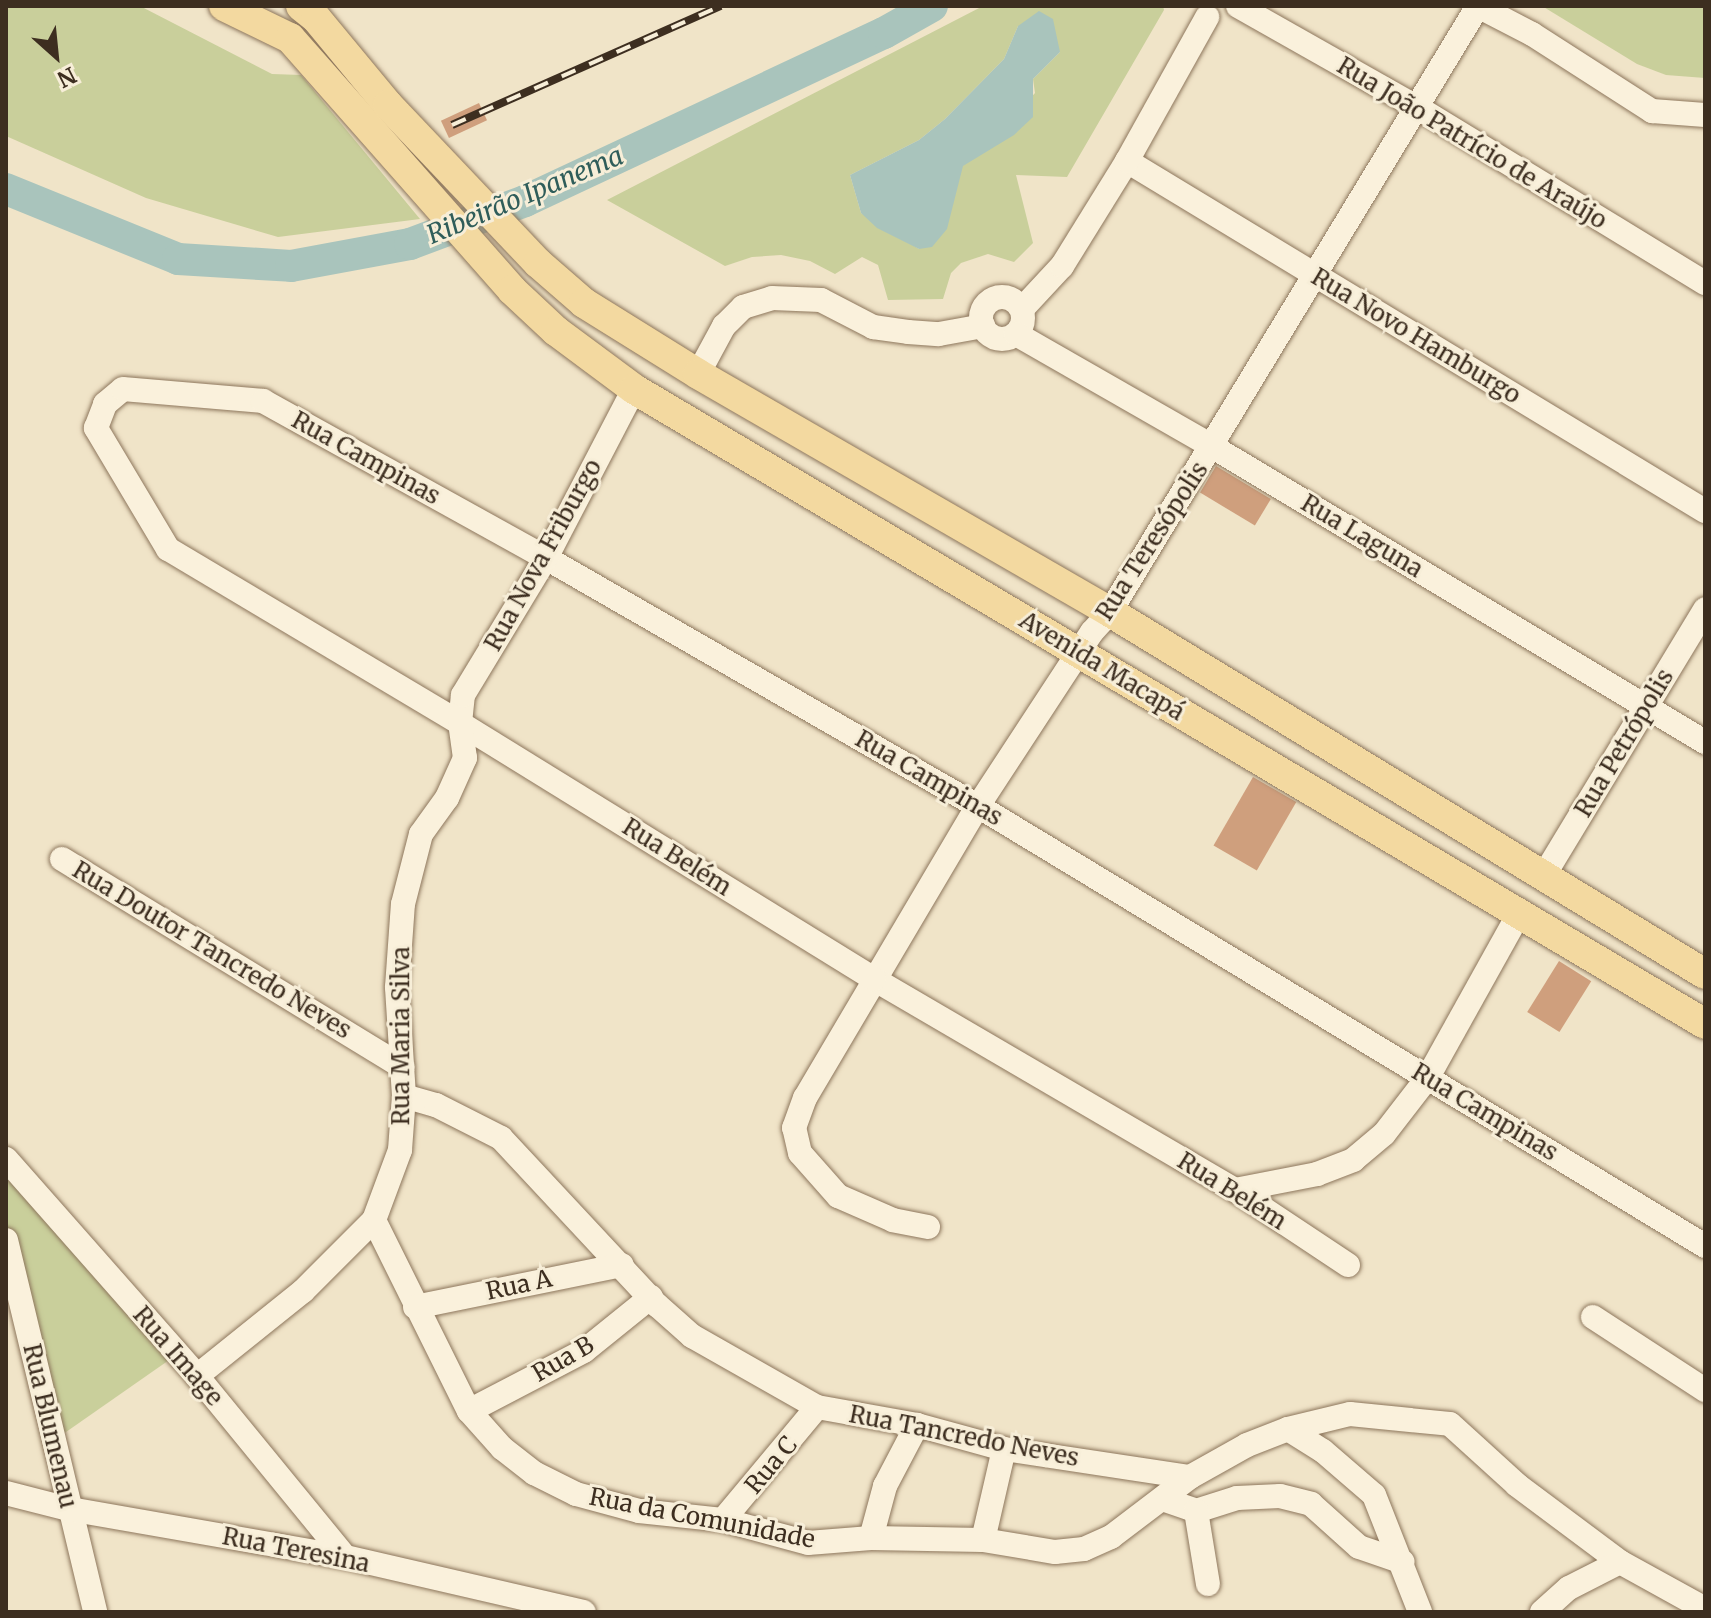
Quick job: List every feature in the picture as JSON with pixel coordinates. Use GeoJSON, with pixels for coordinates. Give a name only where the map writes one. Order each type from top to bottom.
{"type":"FeatureCollection","features":[{"type":"Feature","properties":{"kind":"main road"},"geometry":{"type":"LineString","coordinates":[[224,6],[290,38]]}},
{"type":"Feature","properties":{"kind":"main road"},"geometry":{"type":"LineString","coordinates":[[274,6],[290,38]]}},
{"type":"Feature","properties":{"kind":"main road","name":"Avenida Macapá"},"geometry":{"type":"LineString","coordinates":[[312,9],[388,105],[538,263],[584,303],[698,374],[1110,612],[1705,974]]}},
{"type":"Feature","properties":{"kind":"main road","name":"Avenida Macapá"},"geometry":{"type":"LineString","coordinates":[[290,38],[512,290],[556,331],[634,389],[1705,1024]]}},
{"type":"Feature","properties":{"kind":"street"},"geometry":{"type":"LineString","coordinates":[[1022,309],[1004,297],[990,300],[982,312],[983,326],[997,339],[1016,334],[1023,322],[1022,309],[1062,266],[1127,161],[1202,12],[1228,17],[1238,6]]}},
{"type":"Feature","properties":{"kind":"street","name":"Rua João Patrício de Araújo"},"geometry":{"type":"LineString","coordinates":[[1238,6],[1415,106],[1705,283]]}},
{"type":"Feature","properties":{"kind":"street"},"geometry":{"type":"LineString","coordinates":[[1478,6],[1532,34],[1652,111],[1705,115]]}},
{"type":"Feature","properties":{"kind":"street","name":"Rua Teresópolis"},"geometry":{"type":"LineString","coordinates":[[928,1227],[893,1220],[838,1196],[800,1153],[794,1128],[805,1098],[978,806],[1078,652],[1110,612],[1478,6]]}},
{"type":"Feature","properties":{"kind":"street","name":"Rua Novo Hamburgo"},"geometry":{"type":"LineString","coordinates":[[1127,161],[1705,511]]}},
{"type":"Feature","properties":{"kind":"street"},"geometry":{"type":"LineString","coordinates":[[698,374],[724,326],[743,307],[772,298],[821,300],[873,327],[908,332],[939,334],[983,326]]}},
{"type":"Feature","properties":{"kind":"street","name":"Rua Laguna"},"geometry":{"type":"LineString","coordinates":[[1016,334],[1213,447],[1705,742]]}},
{"type":"Feature","properties":{"kind":"street","name":"Rua Campinas"},"geometry":{"type":"LineString","coordinates":[[123,389],[263,401],[546,558],[978,806],[1705,1246]]}},
{"type":"Feature","properties":{"kind":"street","name":"Rua Belém"},"geometry":{"type":"LineString","coordinates":[[123,389],[105,404],[96,428],[168,549],[460,723],[874,979],[1235,1190],[1348,1265]]}},
{"type":"Feature","properties":{"kind":"street","name":"Rua Nova Friburgo"},"geometry":{"type":"LineString","coordinates":[[460,723],[463,695],[546,558],[634,389]]}},
{"type":"Feature","properties":{"kind":"street","name":"Rua Petrópolis"},"geometry":{"type":"LineString","coordinates":[[1543,877],[1705,609]]}},
{"type":"Feature","properties":{"kind":"street","name":"Rua Maria Silva"},"geometry":{"type":"LineString","coordinates":[[197,1376],[303,1291],[374,1220],[400,1150],[404,1096],[397,987],[403,904],[421,834],[447,798],[465,758],[460,723]]}},
{"type":"Feature","properties":{"kind":"street","name":"Rua Doutor Tancredo Neves"},"geometry":{"type":"LineString","coordinates":[[62,859],[403,1067]]}},
{"type":"Feature","properties":{"kind":"street"},"geometry":{"type":"LineString","coordinates":[[1235,1190],[1317,1174],[1353,1160],[1384,1134],[1428,1077],[1520,912]]}},
{"type":"Feature","properties":{"kind":"street","name":"Rua Tancredo Neves"},"geometry":{"type":"LineString","coordinates":[[404,1096],[436,1105],[501,1138],[651,1297],[692,1336],[817,1407],[917,1425],[1004,1449],[1190,1477]]}},
{"type":"Feature","properties":{"kind":"street","name":"Rua Image"},"geometry":{"type":"LineString","coordinates":[[6,1159],[197,1376],[345,1557]]}},
{"type":"Feature","properties":{"kind":"street","name":"Rua da Comunidade"},"geometry":{"type":"LineString","coordinates":[[374,1220],[469,1411],[502,1448],[534,1473],[576,1494],[639,1511],[723,1520],[808,1543],[871,1538],[983,1540],[1055,1552],[1084,1549],[1111,1537],[1190,1477]]}},
{"type":"Feature","properties":{"kind":"street","name":"Rua Blumenau"},"geometry":{"type":"LineString","coordinates":[[6,1240],[95,1612]]}},
{"type":"Feature","properties":{"kind":"street","name":"Rua A"},"geometry":{"type":"LineString","coordinates":[[415,1307],[622,1265]]}},
{"type":"Feature","properties":{"kind":"street","name":"Rua B"},"geometry":{"type":"LineString","coordinates":[[469,1411],[584,1351],[651,1297]]}},
{"type":"Feature","properties":{"kind":"street"},"geometry":{"type":"LineString","coordinates":[[1593,1317],[1705,1390]]}},
{"type":"Feature","properties":{"kind":"street","name":"Rua C"},"geometry":{"type":"LineString","coordinates":[[723,1520],[817,1407]]}},
{"type":"Feature","properties":{"kind":"street"},"geometry":{"type":"LineString","coordinates":[[1190,1477],[1247,1445],[1288,1429],[1350,1414],[1450,1424],[1517,1485],[1620,1562],[1705,1609]]}},
{"type":"Feature","properties":{"kind":"street"},"geometry":{"type":"LineString","coordinates":[[871,1538],[885,1486],[917,1425]]}},
{"type":"Feature","properties":{"kind":"street"},"geometry":{"type":"LineString","coordinates":[[1288,1429],[1323,1451],[1374,1495],[1403,1562],[1420,1612]]}},
{"type":"Feature","properties":{"kind":"street"},"geometry":{"type":"LineString","coordinates":[[983,1540],[1004,1449]]}},
{"type":"Feature","properties":{"kind":"street","name":"Rua Teresina"},"geometry":{"type":"LineString","coordinates":[[6,1493],[69,1509],[345,1557],[584,1612]]}},
{"type":"Feature","properties":{"kind":"street"},"geometry":{"type":"LineString","coordinates":[[1162,1499],[1196,1511],[1237,1498],[1280,1496],[1311,1504],[1359,1547],[1403,1562]]}},
{"type":"Feature","properties":{"kind":"street"},"geometry":{"type":"LineString","coordinates":[[1196,1511],[1208,1584]]}},
{"type":"Feature","properties":{"kind":"street"},"geometry":{"type":"LineString","coordinates":[[1542,1612],[1569,1588],[1620,1562]]}},
{"type":"Feature","properties":{"kind":"green space"},"geometry":{"type":"Polygon","coordinates":[[[6,6],[140,6],[272,74],[301,75],[420,219],[278,237],[146,198],[6,136],[6,6]]]}},
{"type":"Feature","properties":{"kind":"green space"},"geometry":{"type":"Polygon","coordinates":[[[983,6],[1163,6],[1164,10],[1067,177],[1016,175],[1033,243],[1014,262],[988,254],[961,263],[951,273],[943,299],[888,300],[878,265],[862,257],[835,274],[810,261],[781,255],[752,257],[725,266],[607,200],[983,6]],[[1018,26],[1004,59],[945,119],[919,140],[850,175],[861,213],[919,249],[955,194],[962,166],[983,151],[1035,93],[1033,79],[1060,52],[1018,26]]]}},
{"type":"Feature","properties":{"kind":"green space"},"geometry":{"type":"Polygon","coordinates":[[[1542,6],[1705,6],[1705,78],[1666,75],[1637,64],[1542,6]]]}},
{"type":"Feature","properties":{"kind":"green space"},"geometry":{"type":"Polygon","coordinates":[[[6,1166],[172,1358],[56,1439],[6,1224],[6,1166]]]}},
{"type":"Feature","properties":{"kind":"water"},"geometry":{"type":"Polygon","coordinates":[[[1039,11],[1053,19],[1060,52],[1033,79],[1033,117],[1014,135],[963,166],[947,229],[932,247],[919,249],[877,228],[861,213],[850,175],[919,140],[945,119],[1004,59],[1018,26],[1039,11]]]}},
{"type":"Feature","properties":{"kind":"building"},"geometry":{"type":"Polygon","coordinates":[[[479,103],[487,120],[449,138],[441,121],[479,103]]]}},
{"type":"Feature","properties":{"kind":"building"},"geometry":{"type":"Polygon","coordinates":[[[1216,466],[1271,499],[1255,526],[1200,493],[1216,466]]]}},
{"type":"Feature","properties":{"kind":"building"},"geometry":{"type":"Polygon","coordinates":[[[1253,777],[1296,802],[1257,870],[1214,845],[1253,777]]]}},
{"type":"Feature","properties":{"kind":"building"},"geometry":{"type":"Polygon","coordinates":[[[1559,961],[1591,981],[1559,1032],[1527,1012],[1559,961]]]}},
{"type":"Feature","properties":{"kind":"waterway","name":"Ribeirão Ipanema"},"geometry":{"type":"LineString","coordinates":[[6,189],[178,259],[291,266],[410,244],[525,201],[884,33],[932,6]]}},
{"type":"Feature","properties":{"kind":"railway"},"geometry":{"type":"LineString","coordinates":[[452,125],[721,6]]}}]}
